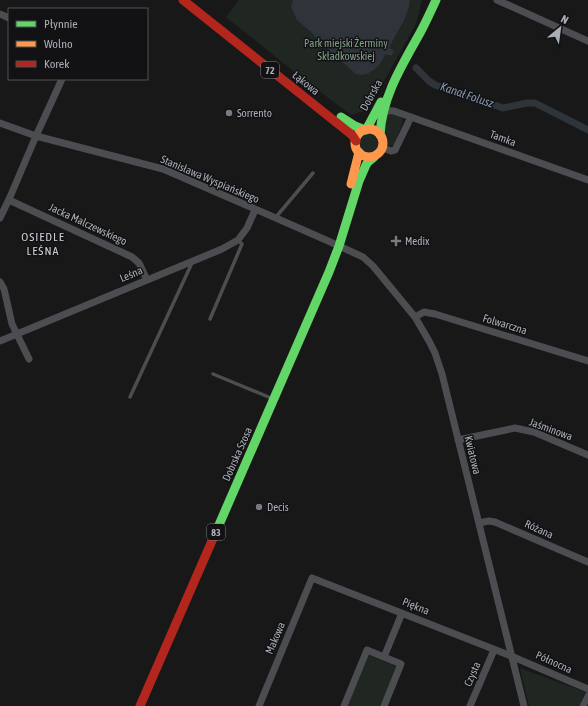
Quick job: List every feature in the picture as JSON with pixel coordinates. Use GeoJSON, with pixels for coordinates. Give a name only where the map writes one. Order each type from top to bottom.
{"type":"FeatureCollection","features":[{"type":"Feature","properties":{"kind":"main road","name":"Łąkowa"},"geometry":{"type":"LineString","coordinates":[[183,0],[352,135],[356,141]]}},
{"type":"Feature","properties":{"kind":"main road","name":"Łąkowa"},"geometry":{"type":"LineString","coordinates":[[194,0],[337,114],[354,126],[365,130]]}},
{"type":"Feature","properties":{"kind":"main road","name":"Dobrska"},"geometry":{"type":"LineString","coordinates":[[424,25],[430,0]]}},
{"type":"Feature","properties":{"kind":"main road","name":"Dobrska"},"geometry":{"type":"LineString","coordinates":[[380,135],[383,114],[389,94],[436,0]]}},
{"type":"Feature","properties":{"kind":"main road","name":"Dobrska"},"geometry":{"type":"LineString","coordinates":[[365,130],[390,84],[399,72]]}},
{"type":"Feature","properties":{"kind":"main road"},"geometry":{"type":"LineString","coordinates":[[356,141],[359,134],[365,130]]}},
{"type":"Feature","properties":{"kind":"main road","name":"72"},"geometry":{"type":"LineString","coordinates":[[365,130],[374,130],[380,135]]}},
{"type":"Feature","properties":{"kind":"main road"},"geometry":{"type":"LineString","coordinates":[[359,152],[366,157],[374,157],[378,155],[383,148],[380,135]]}},
{"type":"Feature","properties":{"kind":"main road","name":"72"},"geometry":{"type":"LineString","coordinates":[[356,141],[356,149],[359,152]]}},
{"type":"Feature","properties":{"kind":"main road","name":"Dobrska Szosa"},"geometry":{"type":"LineString","coordinates":[[350,209],[349,194],[359,152]]}},
{"type":"Feature","properties":{"kind":"main road","name":"Dobrska Szosa"},"geometry":{"type":"LineString","coordinates":[[140,706],[329,272],[363,172],[368,162],[374,157]]}},
{"type":"Feature","properties":{"kind":"street"},"geometry":{"type":"LineString","coordinates":[[497,0],[588,41]]}},
{"type":"Feature","properties":{"kind":"street"},"geometry":{"type":"LineString","coordinates":[[0,218],[62,80]]}},
{"type":"Feature","properties":{"kind":"street","name":"Tamka"},"geometry":{"type":"LineString","coordinates":[[383,114],[391,110],[588,180]]}},
{"type":"Feature","properties":{"kind":"street"},"geometry":{"type":"LineString","coordinates":[[383,148],[391,151],[395,150],[411,117]]}},
{"type":"Feature","properties":{"kind":"street","name":"Stanisława Wyspiańskiego"},"geometry":{"type":"LineString","coordinates":[[0,123],[36,136],[162,169],[339,246]]}},
{"type":"Feature","properties":{"kind":"street","name":"Jacka Malczewskiego"},"geometry":{"type":"LineString","coordinates":[[9,200],[132,257],[139,263],[147,280]]}},
{"type":"Feature","properties":{"kind":"street","name":"Leśna"},"geometry":{"type":"LineString","coordinates":[[0,341],[222,249],[238,240],[247,228],[255,210]]}},
{"type":"Feature","properties":{"kind":"street","name":"Kwiatowa"},"geometry":{"type":"LineString","coordinates":[[339,246],[362,257],[373,266],[415,317],[434,353],[442,374],[524,706]]}},
{"type":"Feature","properties":{"kind":"street"},"geometry":{"type":"LineString","coordinates":[[0,282],[4,289],[12,324],[29,359]]}},
{"type":"Feature","properties":{"kind":"street","name":"Folwarczna"},"geometry":{"type":"LineString","coordinates":[[415,317],[424,312],[435,314],[588,361]]}},
{"type":"Feature","properties":{"kind":"street","name":"Jaśminowa"},"geometry":{"type":"LineString","coordinates":[[458,440],[515,428],[534,432],[588,455]]}},
{"type":"Feature","properties":{"kind":"street","name":"Różana"},"geometry":{"type":"LineString","coordinates":[[479,523],[488,521],[495,522],[588,562]]}},
{"type":"Feature","properties":{"kind":"street","name":"Piękna"},"geometry":{"type":"LineString","coordinates":[[312,578],[511,656]]}},
{"type":"Feature","properties":{"kind":"street","name":"Makowa"},"geometry":{"type":"LineString","coordinates":[[259,706],[312,578]]}},
{"type":"Feature","properties":{"kind":"street"},"geometry":{"type":"LineString","coordinates":[[384,657],[402,613]]}},
{"type":"Feature","properties":{"kind":"street"},"geometry":{"type":"LineString","coordinates":[[344,706],[367,650],[401,664],[384,706]]}},
{"type":"Feature","properties":{"kind":"street","name":"Czysta"},"geometry":{"type":"LineString","coordinates":[[470,706],[494,650]]}},
{"type":"Feature","properties":{"kind":"street","name":"Północna"},"geometry":{"type":"LineString","coordinates":[[511,656],[588,689]]}},
{"type":"Feature","properties":{"kind":"street"},"geometry":{"type":"LineString","coordinates":[[583,706],[588,696]]}},
{"type":"Feature","properties":{"kind":"lane"},"geometry":{"type":"LineString","coordinates":[[275,218],[313,173]]}},
{"type":"Feature","properties":{"kind":"lane"},"geometry":{"type":"LineString","coordinates":[[210,319],[242,244],[238,240]]}},
{"type":"Feature","properties":{"kind":"lane"},"geometry":{"type":"LineString","coordinates":[[130,397],[191,265],[191,261]]}},
{"type":"Feature","properties":{"kind":"lane"},"geometry":{"type":"LineString","coordinates":[[213,374],[274,399]]}},
{"type":"Feature","properties":{"kind":"green space","name":"Park miejski Żerminy Składkowskiej"},"geometry":{"type":"Polygon","coordinates":[[[239,0],[422,0],[416,24],[368,110],[351,115],[226,17],[239,0]]]}},
{"type":"Feature","properties":{"kind":"green space"},"geometry":{"type":"Polygon","coordinates":[[[389,112],[401,116],[403,122],[394,145],[389,146],[387,145],[387,136],[385,134],[385,116],[389,112]]]}},
{"type":"Feature","properties":{"kind":"green space"},"geometry":{"type":"Polygon","coordinates":[[[369,133],[376,136],[379,143],[376,150],[369,153],[362,150],[359,143],[362,136],[369,133]]]}},
{"type":"Feature","properties":{"kind":"green space"},"geometry":{"type":"Polygon","coordinates":[[[369,655],[397,667],[381,706],[347,706],[369,655]]]}},
{"type":"Feature","properties":{"kind":"green space"},"geometry":{"type":"Polygon","coordinates":[[[520,668],[585,692],[579,706],[529,706],[520,668]]]}},
{"type":"Feature","properties":{"kind":"shaded area"},"geometry":{"type":"Polygon","coordinates":[[[293,0],[410,0],[404,20],[380,64],[374,70],[367,74],[361,75],[356,74],[297,20],[291,7],[293,0]]]}},
{"type":"Feature","properties":{"kind":"waterway","name":"Kanał Folusz"},"geometry":{"type":"LineString","coordinates":[[416,68],[435,85],[503,108],[527,103],[535,103],[588,130]]}},
{"type":"Feature","properties":{"kind":"traffic: fast"},"geometry":{"type":"LineString","coordinates":[[380,135],[389,94],[406,57],[436,0]]}},
{"type":"Feature","properties":{"kind":"traffic: fast"},"geometry":{"type":"LineString","coordinates":[[366,130],[381,102]]}},
{"type":"Feature","properties":{"kind":"traffic: fast"},"geometry":{"type":"LineString","coordinates":[[341,117],[355,126],[365,130]]}},
{"type":"Feature","properties":{"kind":"traffic: fast"},"geometry":{"type":"LineString","coordinates":[[215,534],[329,272],[339,246],[359,181],[366,165],[374,157]]}},
{"type":"Feature","properties":{"kind":"traffic: slow"},"geometry":{"type":"LineString","coordinates":[[369,129],[379,133],[383,143],[379,153],[369,157],[359,153],[355,143],[359,133],[369,129]]}},
{"type":"Feature","properties":{"kind":"traffic: slow"},"geometry":{"type":"LineString","coordinates":[[351,184],[359,152]]}},
{"type":"Feature","properties":{"kind":"traffic: jam"},"geometry":{"type":"LineString","coordinates":[[183,0],[352,135],[356,141]]}},
{"type":"Feature","properties":{"kind":"traffic: jam"},"geometry":{"type":"LineString","coordinates":[[140,706],[215,534]]}},
{"type":"Feature","properties":{"kind":"place","name":"Sorrento"},"geometry":{"type":"Point","coordinates":[229,113]}},
{"type":"Feature","properties":{"kind":"place","name":"Medix"},"geometry":{"type":"Point","coordinates":[396,241]}},
{"type":"Feature","properties":{"kind":"place","name":"Decis"},"geometry":{"type":"Point","coordinates":[259,507]}},
{"type":"Feature","properties":{"kind":"district","name":"OSIEDLE LEŚNA"},"geometry":{"type":"Point","coordinates":[43,244]}}]}
